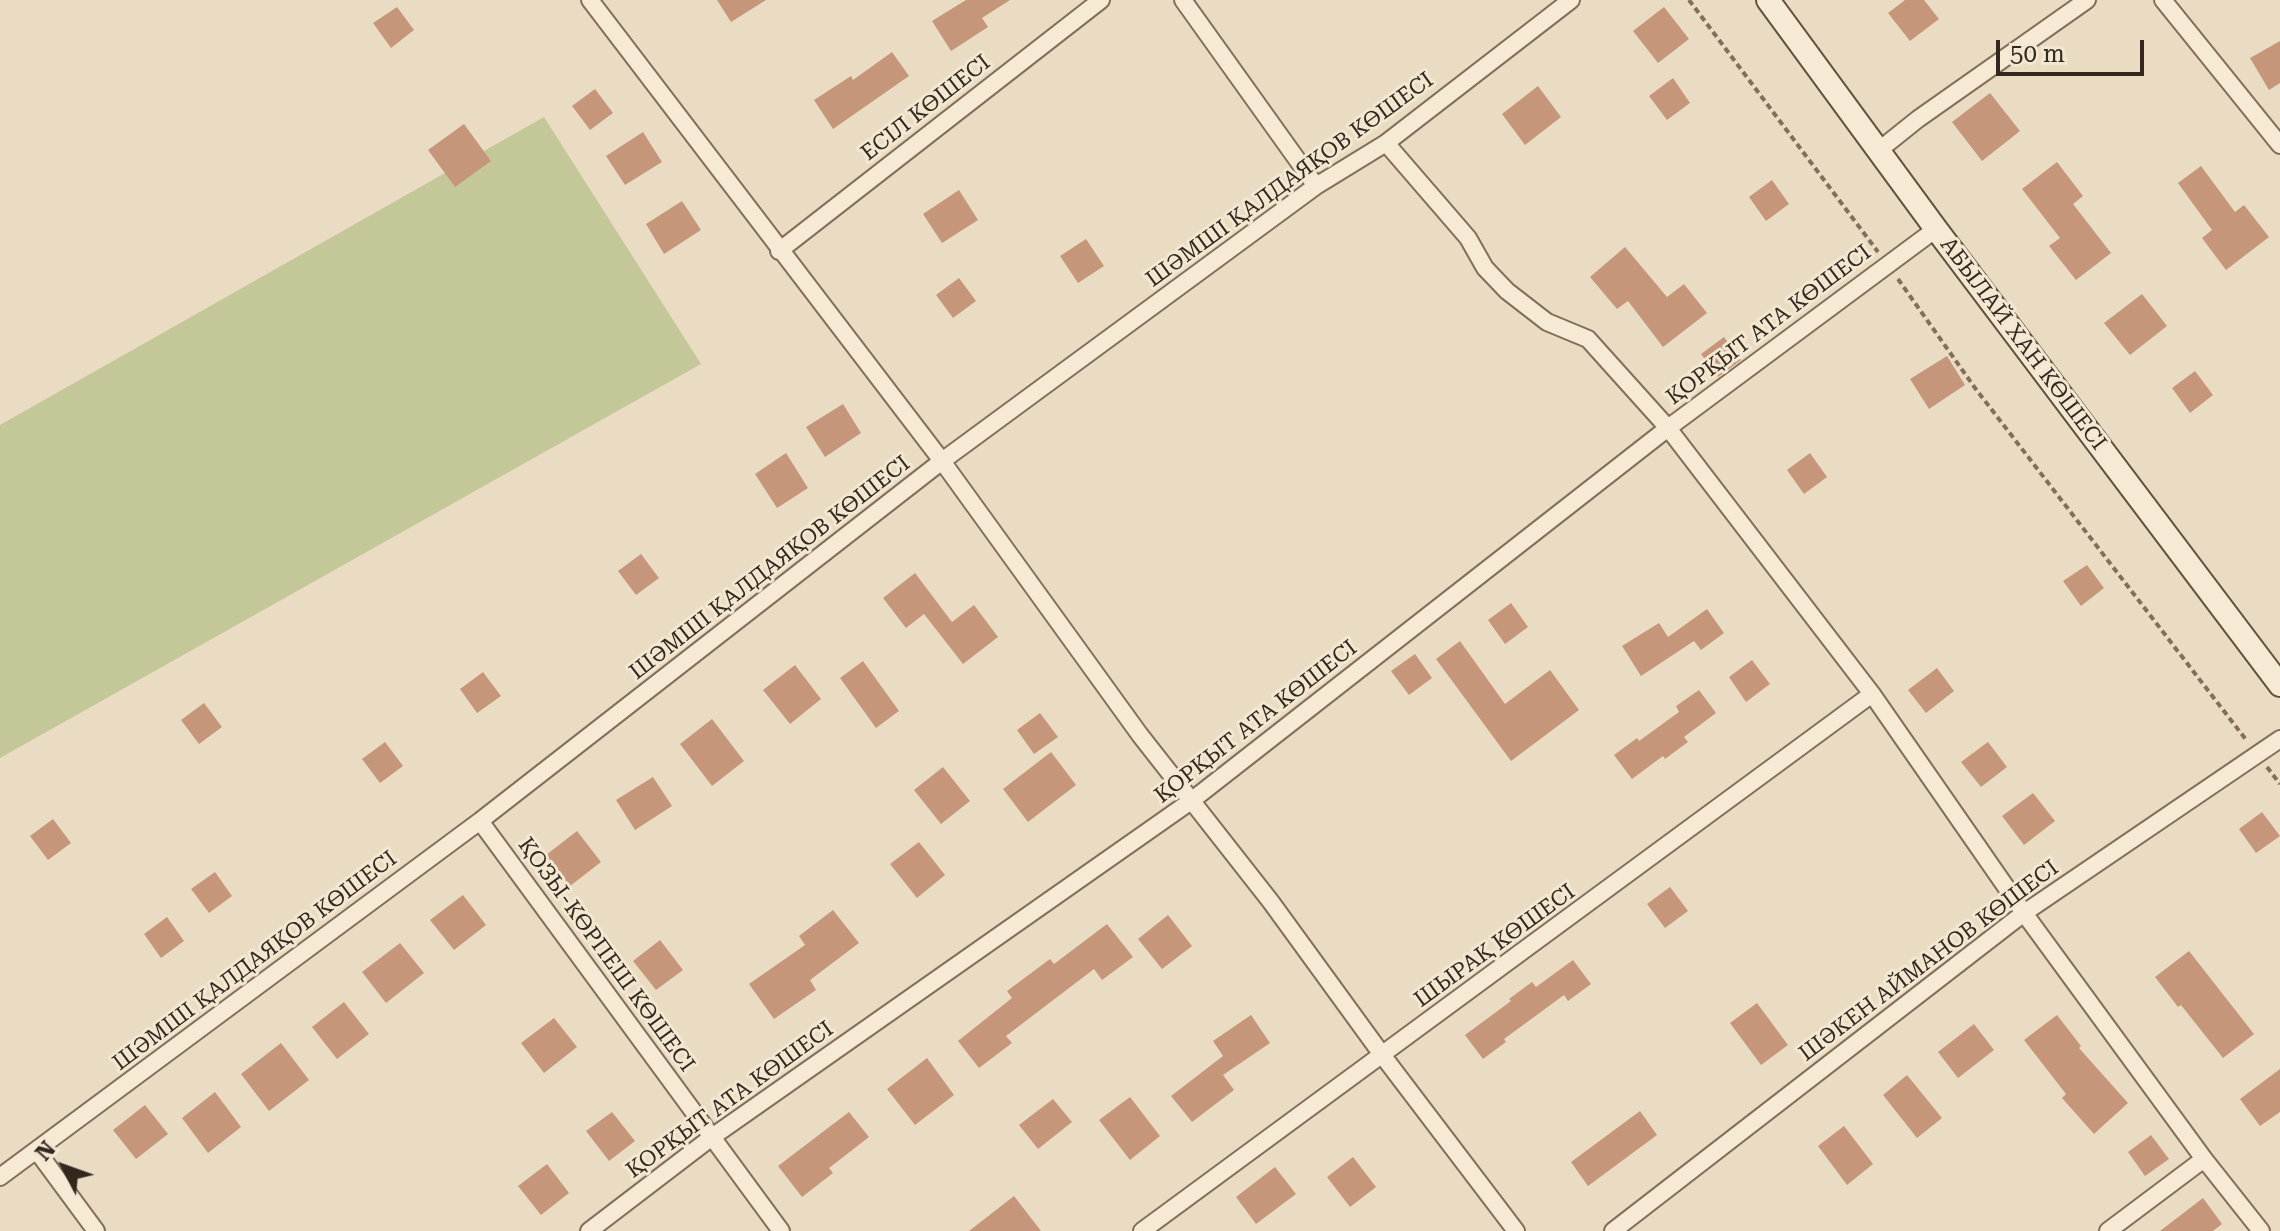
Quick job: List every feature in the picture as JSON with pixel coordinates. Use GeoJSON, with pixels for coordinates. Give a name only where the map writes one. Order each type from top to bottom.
{"type":"FeatureCollection","features":[{"type":"Feature","properties":{"kind":"street"},"geometry":{"type":"LineString","coordinates":[[590,0],[942,461],[1140,735],[1271,902],[1516,1231]]}},
{"type":"Feature","properties":{"kind":"street","name":"ЕСІЛ КӨШЕСІ"},"geometry":{"type":"LineString","coordinates":[[779,251],[1101,0]]}},
{"type":"Feature","properties":{"kind":"street"},"geometry":{"type":"LineString","coordinates":[[1183,0],[1316,186]]}},
{"type":"Feature","properties":{"kind":"street","name":"ШӘМШІ ҚАЛДАЯҚОВ КӨШЕСІ"},"geometry":{"type":"LineString","coordinates":[[0,1177],[480,821],[942,461],[1316,186],[1386,143],[1571,0]]}},
{"type":"Feature","properties":{"kind":"street","name":"АБЫЛАЙ ХАН КӨШЕСІ"},"geometry":{"type":"LineString","coordinates":[[1768,0],[1936,229],[2280,685]]}},
{"type":"Feature","properties":{"kind":"street"},"geometry":{"type":"LineString","coordinates":[[1878,151],[1918,119],[2087,0]]}},
{"type":"Feature","properties":{"kind":"street"},"geometry":{"type":"LineString","coordinates":[[2163,0],[2280,145]]}},
{"type":"Feature","properties":{"kind":"street"},"geometry":{"type":"LineString","coordinates":[[1386,143],[1468,238],[1485,268],[1507,291],[1547,322],[1588,339],[1668,428],[1872,694],[2024,913],[2204,1159],[2261,1231]]}},
{"type":"Feature","properties":{"kind":"street","name":"ҚОРҚЫТ АТА КӨШЕСІ"},"geometry":{"type":"LineString","coordinates":[[589,1231],[712,1137],[1191,801],[1668,428],[1936,229]]}},
{"type":"Feature","properties":{"kind":"street","name":"ШЫРАҚ КӨШЕСІ"},"geometry":{"type":"LineString","coordinates":[[1142,1231],[1872,694]]}},
{"type":"Feature","properties":{"kind":"street","name":"ШӘКЕН АЙМАНОВ КӨШЕСІ"},"geometry":{"type":"LineString","coordinates":[[1613,1231],[2024,913],[2280,739]]}},
{"type":"Feature","properties":{"kind":"street","name":"ҚОЗЫ-КӨРПЕШ КӨШЕСІ"},"geometry":{"type":"LineString","coordinates":[[480,821],[781,1231]]}},
{"type":"Feature","properties":{"kind":"street"},"geometry":{"type":"LineString","coordinates":[[37,1151],[96,1231]]}},
{"type":"Feature","properties":{"kind":"street"},"geometry":{"type":"LineString","coordinates":[[2108,1231],[2204,1159]]}},
{"type":"Feature","properties":{"kind":"path"},"geometry":{"type":"LineString","coordinates":[[1689,0],[1887,264],[1975,388],[2280,784]]}},
{"type":"Feature","properties":{"kind":"green space"},"geometry":{"type":"Polygon","coordinates":[[[544,117],[701,364],[0,758],[0,425],[544,117]]]}},
{"type":"Feature","properties":{"kind":"building"},"geometry":{"type":"Polygon","coordinates":[[[717,0],[766,0],[731,22],[717,0]]]}},
{"type":"Feature","properties":{"kind":"building"},"geometry":{"type":"Polygon","coordinates":[[[966,0],[1010,0],[982,18],[988,27],[951,51],[932,21],[966,0]]]}},
{"type":"Feature","properties":{"kind":"building"},"geometry":{"type":"Polygon","coordinates":[[[1905,0],[1924,0],[1939,19],[1910,41],[1888,13],[1905,0]]]}},
{"type":"Feature","properties":{"kind":"building"},"geometry":{"type":"Polygon","coordinates":[[[397,7],[414,30],[391,48],[373,23],[397,7]]]}},
{"type":"Feature","properties":{"kind":"building"},"geometry":{"type":"Polygon","coordinates":[[[1664,7],[1689,39],[1658,63],[1633,31],[1664,7]]]}},
{"type":"Feature","properties":{"kind":"building"},"geometry":{"type":"Polygon","coordinates":[[[2280,41],[2280,83],[2269,90],[2250,58],[2280,41]]]}},
{"type":"Feature","properties":{"kind":"building"},"geometry":{"type":"Polygon","coordinates":[[[892,52],[909,76],[833,129],[814,100],[851,76],[853,80],[892,52]]]}},
{"type":"Feature","properties":{"kind":"building"},"geometry":{"type":"Polygon","coordinates":[[[1673,78],[1690,103],[1667,120],[1649,96],[1673,78]]]}},
{"type":"Feature","properties":{"kind":"building"},"geometry":{"type":"Polygon","coordinates":[[[1538,86],[1561,117],[1525,145],[1502,114],[1538,86]]]}},
{"type":"Feature","properties":{"kind":"building"},"geometry":{"type":"Polygon","coordinates":[[[595,89],[613,113],[590,130],[572,106],[595,89]]]}},
{"type":"Feature","properties":{"kind":"building"},"geometry":{"type":"Polygon","coordinates":[[[1990,93],[2020,131],[1982,161],[1952,122],[1990,93]]]}},
{"type":"Feature","properties":{"kind":"building"},"geometry":{"type":"Polygon","coordinates":[[[464,124],[491,161],[455,187],[428,150],[464,124]]]}},
{"type":"Feature","properties":{"kind":"building"},"geometry":{"type":"Polygon","coordinates":[[[643,132],[662,162],[625,185],[606,156],[643,132]]]}},
{"type":"Feature","properties":{"kind":"building"},"geometry":{"type":"Polygon","coordinates":[[[2057,162],[2083,196],[2073,204],[2111,253],[2076,280],[2049,246],[2060,238],[2022,189],[2057,162]]]}},
{"type":"Feature","properties":{"kind":"building"},"geometry":{"type":"Polygon","coordinates":[[[2201,166],[2235,212],[2244,205],[2269,237],[2226,270],[2202,238],[2212,230],[2178,183],[2201,166]]]}},
{"type":"Feature","properties":{"kind":"building"},"geometry":{"type":"Polygon","coordinates":[[[1772,180],[1789,204],[1766,221],[1749,197],[1772,180]]]}},
{"type":"Feature","properties":{"kind":"building"},"geometry":{"type":"Polygon","coordinates":[[[959,190],[978,220],[942,243],[923,214],[959,190]]]}},
{"type":"Feature","properties":{"kind":"building"},"geometry":{"type":"Polygon","coordinates":[[[682,201],[701,230],[664,254],[646,224],[682,201]]]}},
{"type":"Feature","properties":{"kind":"building"},"geometry":{"type":"Polygon","coordinates":[[[1086,239],[1104,266],[1078,283],[1060,256],[1086,239]]]}},
{"type":"Feature","properties":{"kind":"building"},"geometry":{"type":"Polygon","coordinates":[[[1625,247],[1667,297],[1684,284],[1707,313],[1663,347],[1628,301],[1617,309],[1590,277],[1625,247]]]}},
{"type":"Feature","properties":{"kind":"building"},"geometry":{"type":"Polygon","coordinates":[[[959,278],[976,301],[953,318],[936,295],[959,278]]]}},
{"type":"Feature","properties":{"kind":"building"},"geometry":{"type":"Polygon","coordinates":[[[2142,294],[2167,326],[2130,355],[2104,323],[2142,294]]]}},
{"type":"Feature","properties":{"kind":"building"},"geometry":{"type":"Polygon","coordinates":[[[1724,337],[1741,360],[1718,377],[1701,354],[1724,337]]]}},
{"type":"Feature","properties":{"kind":"building"},"geometry":{"type":"Polygon","coordinates":[[[1947,356],[1965,385],[1929,409],[1910,379],[1947,356]]]}},
{"type":"Feature","properties":{"kind":"building"},"geometry":{"type":"Polygon","coordinates":[[[2195,371],[2213,395],[2190,413],[2172,388],[2195,371]]]}},
{"type":"Feature","properties":{"kind":"building"},"geometry":{"type":"Polygon","coordinates":[[[843,404],[861,433],[825,457],[806,427],[843,404]]]}},
{"type":"Feature","properties":{"kind":"building"},"geometry":{"type":"Polygon","coordinates":[[[786,453],[808,488],[777,508],[755,474],[786,453]]]}},
{"type":"Feature","properties":{"kind":"building"},"geometry":{"type":"Polygon","coordinates":[[[1810,453],[1827,477],[1804,494],[1787,470],[1810,453]]]}},
{"type":"Feature","properties":{"kind":"building"},"geometry":{"type":"Polygon","coordinates":[[[641,554],[659,578],[636,595],[618,571],[641,554]]]}},
{"type":"Feature","properties":{"kind":"building"},"geometry":{"type":"Polygon","coordinates":[[[2087,565],[2104,588],[2081,606],[2063,581],[2087,565]]]}},
{"type":"Feature","properties":{"kind":"building"},"geometry":{"type":"Polygon","coordinates":[[[915,573],[952,622],[974,605],[998,637],[963,664],[924,614],[906,628],[883,598],[915,573]]]}},
{"type":"Feature","properties":{"kind":"building"},"geometry":{"type":"Polygon","coordinates":[[[1511,603],[1528,627],[1505,644],[1488,620],[1511,603]]]}},
{"type":"Feature","properties":{"kind":"building"},"geometry":{"type":"Polygon","coordinates":[[[1707,609],[1724,633],[1701,650],[1694,641],[1641,676],[1622,646],[1659,623],[1668,637],[1707,609]]]}},
{"type":"Feature","properties":{"kind":"building"},"geometry":{"type":"Polygon","coordinates":[[[1460,641],[1505,704],[1550,670],[1579,710],[1511,761],[1436,659],[1460,641]]]}},
{"type":"Feature","properties":{"kind":"building"},"geometry":{"type":"Polygon","coordinates":[[[1415,654],[1432,678],[1409,695],[1391,671],[1415,654]]]}},
{"type":"Feature","properties":{"kind":"building"},"geometry":{"type":"Polygon","coordinates":[[[1752,660],[1770,684],[1746,702],[1729,677],[1752,660]]]}},
{"type":"Feature","properties":{"kind":"building"},"geometry":{"type":"Polygon","coordinates":[[[863,661],[899,711],[876,728],[840,678],[863,661]]]}},
{"type":"Feature","properties":{"kind":"building"},"geometry":{"type":"Polygon","coordinates":[[[795,665],[821,699],[790,724],[763,690],[795,665]]]}},
{"type":"Feature","properties":{"kind":"building"},"geometry":{"type":"Polygon","coordinates":[[[1937,668],[1954,691],[1926,713],[1908,690],[1937,668]]]}},
{"type":"Feature","properties":{"kind":"building"},"geometry":{"type":"Polygon","coordinates":[[[483,672],[501,696],[477,713],[460,689],[483,672]]]}},
{"type":"Feature","properties":{"kind":"building"},"geometry":{"type":"Polygon","coordinates":[[[1699,690],[1716,713],[1684,737],[1688,742],[1632,779],[1614,755],[1679,712],[1676,706],[1699,690]]]}},
{"type":"Feature","properties":{"kind":"building"},"geometry":{"type":"Polygon","coordinates":[[[204,703],[222,727],[199,744],[181,720],[204,703]]]}},
{"type":"Feature","properties":{"kind":"building"},"geometry":{"type":"Polygon","coordinates":[[[1040,713],[1058,737],[1034,754],[1017,730],[1040,713]]]}},
{"type":"Feature","properties":{"kind":"building"},"geometry":{"type":"Polygon","coordinates":[[[712,719],[744,761],[712,786],[680,744],[712,719]]]}},
{"type":"Feature","properties":{"kind":"building"},"geometry":{"type":"Polygon","coordinates":[[[385,742],[403,766],[380,783],[362,759],[385,742]]]}},
{"type":"Feature","properties":{"kind":"building"},"geometry":{"type":"Polygon","coordinates":[[[1988,742],[2007,767],[1981,787],[1961,762],[1988,742]]]}},
{"type":"Feature","properties":{"kind":"building"},"geometry":{"type":"Polygon","coordinates":[[[1051,752],[1076,785],[1028,822],[1003,789],[1051,752]]]}},
{"type":"Feature","properties":{"kind":"building"},"geometry":{"type":"Polygon","coordinates":[[[943,767],[970,801],[941,824],[914,790],[943,767]]]}},
{"type":"Feature","properties":{"kind":"building"},"geometry":{"type":"Polygon","coordinates":[[[653,777],[672,806],[635,830],[616,800],[653,777]]]}},
{"type":"Feature","properties":{"kind":"building"},"geometry":{"type":"Polygon","coordinates":[[[2033,793],[2055,821],[2024,845],[2002,816],[2033,793]]]}},
{"type":"Feature","properties":{"kind":"building"},"geometry":{"type":"Polygon","coordinates":[[[2262,812],[2280,836],[2256,853],[2239,829],[2262,812]]]}},
{"type":"Feature","properties":{"kind":"building"},"geometry":{"type":"Polygon","coordinates":[[[53,819],[71,843],[48,860],[30,836],[53,819]]]}},
{"type":"Feature","properties":{"kind":"building"},"geometry":{"type":"Polygon","coordinates":[[[577,831],[601,862],[570,886],[546,855],[577,831]]]}},
{"type":"Feature","properties":{"kind":"building"},"geometry":{"type":"Polygon","coordinates":[[[919,842],[945,875],[917,898],[890,864],[919,842]]]}},
{"type":"Feature","properties":{"kind":"building"},"geometry":{"type":"Polygon","coordinates":[[[215,872],[232,896],[209,913],[191,889],[215,872]]]}},
{"type":"Feature","properties":{"kind":"building"},"geometry":{"type":"Polygon","coordinates":[[[1670,887],[1688,911],[1665,928],[1647,904],[1670,887]]]}},
{"type":"Feature","properties":{"kind":"building"},"geometry":{"type":"Polygon","coordinates":[[[463,895],[486,925],[454,950],[430,920],[463,895]]]}},
{"type":"Feature","properties":{"kind":"building"},"geometry":{"type":"Polygon","coordinates":[[[833,910],[859,943],[810,980],[816,990],[774,1019],[749,984],[805,945],[799,936],[833,910]]]}},
{"type":"Feature","properties":{"kind":"building"},"geometry":{"type":"Polygon","coordinates":[[[1168,915],[1192,946],[1162,969],[1138,939],[1168,915]]]}},
{"type":"Feature","properties":{"kind":"building"},"geometry":{"type":"Polygon","coordinates":[[[167,917],[184,941],[161,958],[144,934],[167,917]]]}},
{"type":"Feature","properties":{"kind":"building"},"geometry":{"type":"Polygon","coordinates":[[[1107,924],[1133,957],[1102,980],[1094,969],[1006,1036],[1012,1043],[979,1068],[958,1041],[1012,998],[1007,991],[1050,959],[1054,964],[1107,924]]]}},
{"type":"Feature","properties":{"kind":"building"},"geometry":{"type":"Polygon","coordinates":[[[660,940],[683,970],[656,990],[633,961],[660,940]]]}},
{"type":"Feature","properties":{"kind":"building"},"geometry":{"type":"Polygon","coordinates":[[[400,943],[424,973],[386,1003],[362,972],[400,943]]]}},
{"type":"Feature","properties":{"kind":"building"},"geometry":{"type":"Polygon","coordinates":[[[2189,951],[2254,1034],[2223,1058],[2155,977],[2189,951]]]}},
{"type":"Feature","properties":{"kind":"building"},"geometry":{"type":"Polygon","coordinates":[[[1573,960],[1591,984],[1568,1001],[1564,995],[1504,1039],[1506,1042],[1483,1059],[1465,1035],[1532,982],[1536,987],[1573,960]]]}},
{"type":"Feature","properties":{"kind":"building"},"geometry":{"type":"Polygon","coordinates":[[[344,1002],[369,1034],[337,1059],[312,1027],[344,1002]]]}},
{"type":"Feature","properties":{"kind":"building"},"geometry":{"type":"Polygon","coordinates":[[[1757,1003],[1788,1045],[1761,1065],[1730,1023],[1757,1003]]]}},
{"type":"Feature","properties":{"kind":"building"},"geometry":{"type":"Polygon","coordinates":[[[1251,1015],[1270,1043],[1223,1075],[1234,1090],[1192,1122],[1171,1096],[1223,1056],[1213,1041],[1251,1015]]]}},
{"type":"Feature","properties":{"kind":"building"},"geometry":{"type":"Polygon","coordinates":[[[2057,1015],[2081,1046],[2079,1048],[2128,1103],[2094,1134],[2062,1098],[2066,1094],[2024,1040],[2057,1015]]]}},
{"type":"Feature","properties":{"kind":"building"},"geometry":{"type":"Polygon","coordinates":[[[554,1018],[577,1047],[544,1073],[521,1043],[554,1018]]]}},
{"type":"Feature","properties":{"kind":"building"},"geometry":{"type":"Polygon","coordinates":[[[1974,1024],[1994,1050],[1958,1078],[1938,1052],[1974,1024]]]}},
{"type":"Feature","properties":{"kind":"building"},"geometry":{"type":"Polygon","coordinates":[[[281,1043],[309,1080],[269,1111],[241,1074],[281,1043]]]}},
{"type":"Feature","properties":{"kind":"building"},"geometry":{"type":"Polygon","coordinates":[[[927,1058],[954,1095],[915,1125],[887,1089],[927,1058]]]}},
{"type":"Feature","properties":{"kind":"building"},"geometry":{"type":"Polygon","coordinates":[[[2280,1069],[2280,1112],[2260,1126],[2240,1099],[2280,1069]]]}},
{"type":"Feature","properties":{"kind":"building"},"geometry":{"type":"Polygon","coordinates":[[[1907,1075],[1942,1118],[1917,1138],[1883,1095],[1907,1075]]]}},
{"type":"Feature","properties":{"kind":"building"},"geometry":{"type":"Polygon","coordinates":[[[215,1092],[241,1127],[208,1153],[182,1118],[215,1092]]]}},
{"type":"Feature","properties":{"kind":"building"},"geometry":{"type":"Polygon","coordinates":[[[1130,1097],[1160,1136],[1130,1160],[1099,1120],[1130,1097]]]}},
{"type":"Feature","properties":{"kind":"building"},"geometry":{"type":"Polygon","coordinates":[[[1053,1099],[1072,1122],[1038,1149],[1019,1125],[1053,1099]]]}},
{"type":"Feature","properties":{"kind":"building"},"geometry":{"type":"Polygon","coordinates":[[[145,1105],[168,1134],[136,1159],[113,1130],[145,1105]]]}},
{"type":"Feature","properties":{"kind":"building"},"geometry":{"type":"Polygon","coordinates":[[[1640,1111],[1657,1135],[1588,1186],[1571,1162],[1640,1111]]]}},
{"type":"Feature","properties":{"kind":"building"},"geometry":{"type":"Polygon","coordinates":[[[612,1112],[635,1141],[609,1161],[586,1131],[612,1112]]]}},
{"type":"Feature","properties":{"kind":"building"},"geometry":{"type":"Polygon","coordinates":[[[849,1112],[869,1137],[829,1168],[833,1173],[802,1197],[778,1166],[849,1112]]]}},
{"type":"Feature","properties":{"kind":"building"},"geometry":{"type":"Polygon","coordinates":[[[1844,1126],[1873,1164],[1847,1185],[1818,1146],[1844,1126]]]}},
{"type":"Feature","properties":{"kind":"building"},"geometry":{"type":"Polygon","coordinates":[[[2151,1135],[2169,1159],[2145,1176],[2128,1152],[2151,1135]]]}},
{"type":"Feature","properties":{"kind":"building"},"geometry":{"type":"Polygon","coordinates":[[[1353,1157],[1376,1187],[1350,1207],[1327,1177],[1353,1157]]]}},
{"type":"Feature","properties":{"kind":"building"},"geometry":{"type":"Polygon","coordinates":[[[547,1164],[569,1193],[541,1215],[518,1186],[547,1164]]]}},
{"type":"Feature","properties":{"kind":"building"},"geometry":{"type":"Polygon","coordinates":[[[1275,1167],[1296,1194],[1256,1224],[1236,1197],[1275,1167]]]}},
{"type":"Feature","properties":{"kind":"building"},"geometry":{"type":"Polygon","coordinates":[[[1014,1196],[1041,1231],[969,1231],[1014,1196]]]}},
{"type":"Feature","properties":{"kind":"building"},"geometry":{"type":"Polygon","coordinates":[[[2203,1198],[2222,1224],[2213,1231],[2160,1231],[2203,1198]]]}}]}
